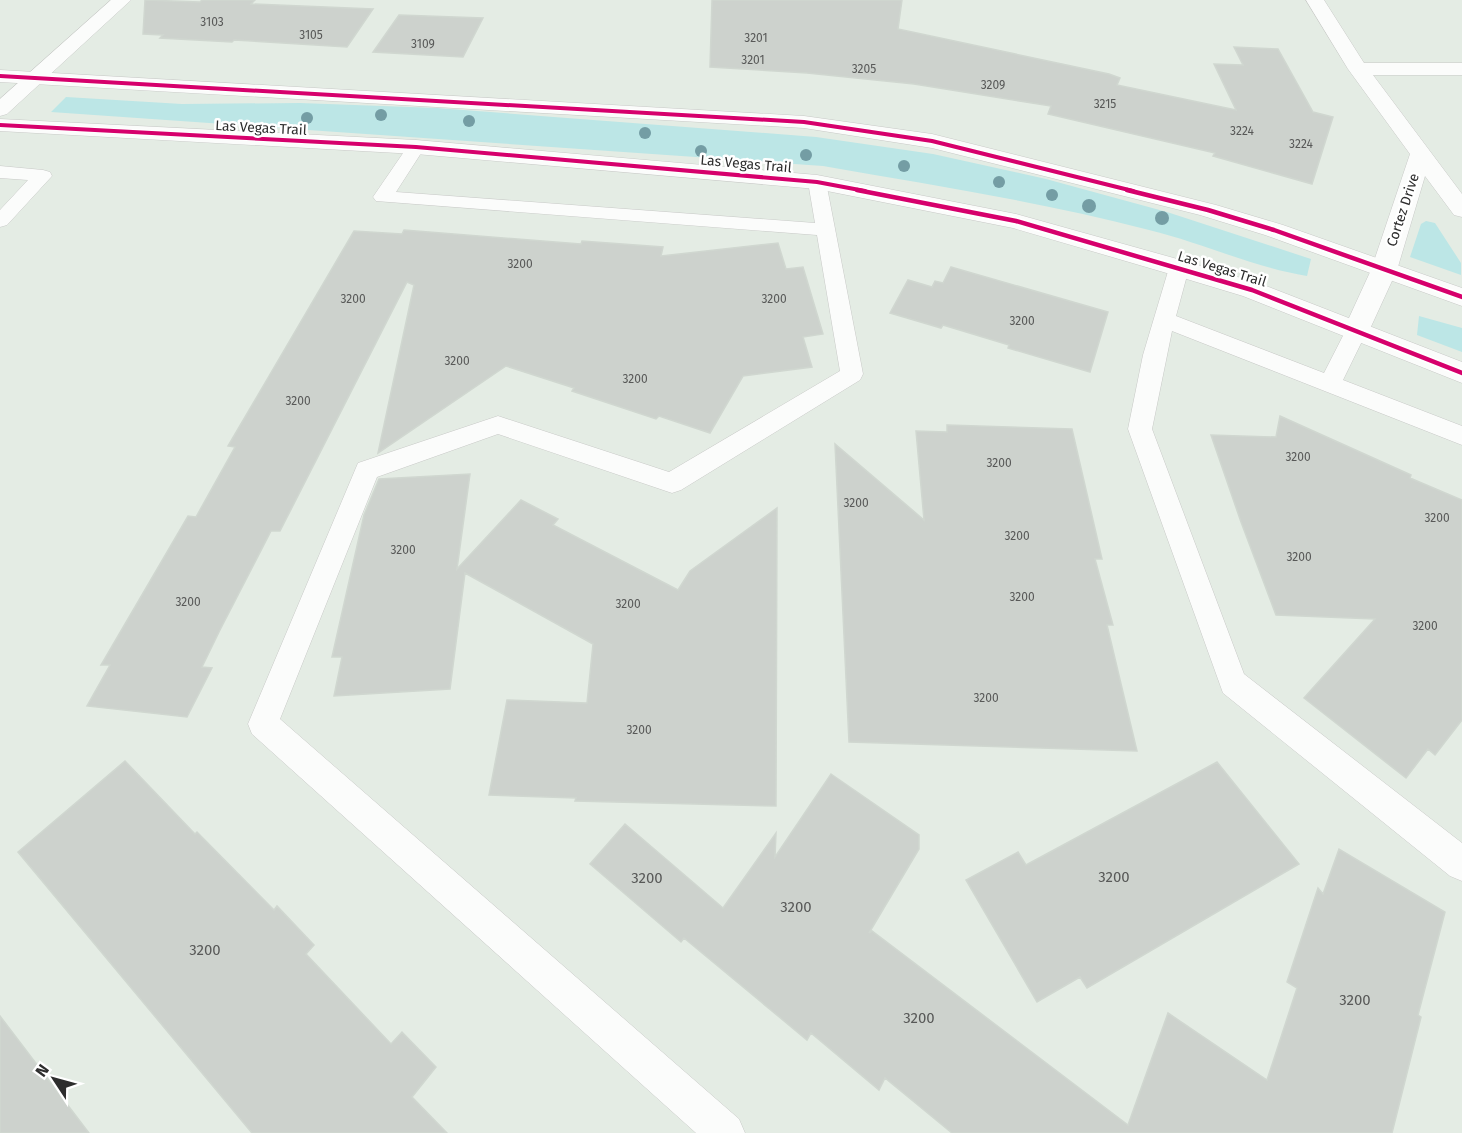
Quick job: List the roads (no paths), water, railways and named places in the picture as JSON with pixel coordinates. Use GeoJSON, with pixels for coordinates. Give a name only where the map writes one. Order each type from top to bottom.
{"type":"FeatureCollection","features":[{"type":"Feature","properties":{"kind":"main road"},"geometry":{"type":"LineString","coordinates":[[0,110],[122,0]]}},
{"type":"Feature","properties":{"kind":"main road","name":"Cortez Drive"},"geometry":{"type":"LineString","coordinates":[[1315,0],[1358,69],[1462,210]]}},
{"type":"Feature","properties":{"kind":"main road"},"geometry":{"type":"LineString","coordinates":[[1358,69],[1462,69]]}},
{"type":"Feature","properties":{"kind":"main road"},"geometry":{"type":"LineString","coordinates":[[0,76],[804,122],[932,141],[1151,195],[1274,230],[1462,297]]}},
{"type":"Feature","properties":{"kind":"main road","name":"Las Vegas Trail"},"geometry":{"type":"LineString","coordinates":[[0,125],[417,147],[817,182],[1016,221],[1179,268],[1252,290],[1462,373]]}},
{"type":"Feature","properties":{"kind":"main road","name":"Cortez Drive"},"geometry":{"type":"LineString","coordinates":[[1356,331],[1384,270],[1421,154]]}},
{"type":"Feature","properties":{"kind":"lane"},"geometry":{"type":"LineString","coordinates":[[417,147],[384,197],[826,230]]}},
{"type":"Feature","properties":{"kind":"lane"},"geometry":{"type":"LineString","coordinates":[[0,172],[43,176],[0,220]]}},
{"type":"Feature","properties":{"kind":"lane"},"geometry":{"type":"LineString","coordinates":[[726,1133],[263,723],[367,470],[498,424],[672,483],[852,374],[817,182]]}},
{"type":"Feature","properties":{"kind":"lane"},"geometry":{"type":"LineString","coordinates":[[1179,268],[1154,355],[1140,429],[1233,683],[1462,864]]}},
{"type":"Feature","properties":{"kind":"lane"},"geometry":{"type":"LineString","coordinates":[[1164,320],[1462,436]]}},
{"type":"Feature","properties":{"kind":"lane"},"geometry":{"type":"LineString","coordinates":[[1329,384],[1356,331]]}}]}
